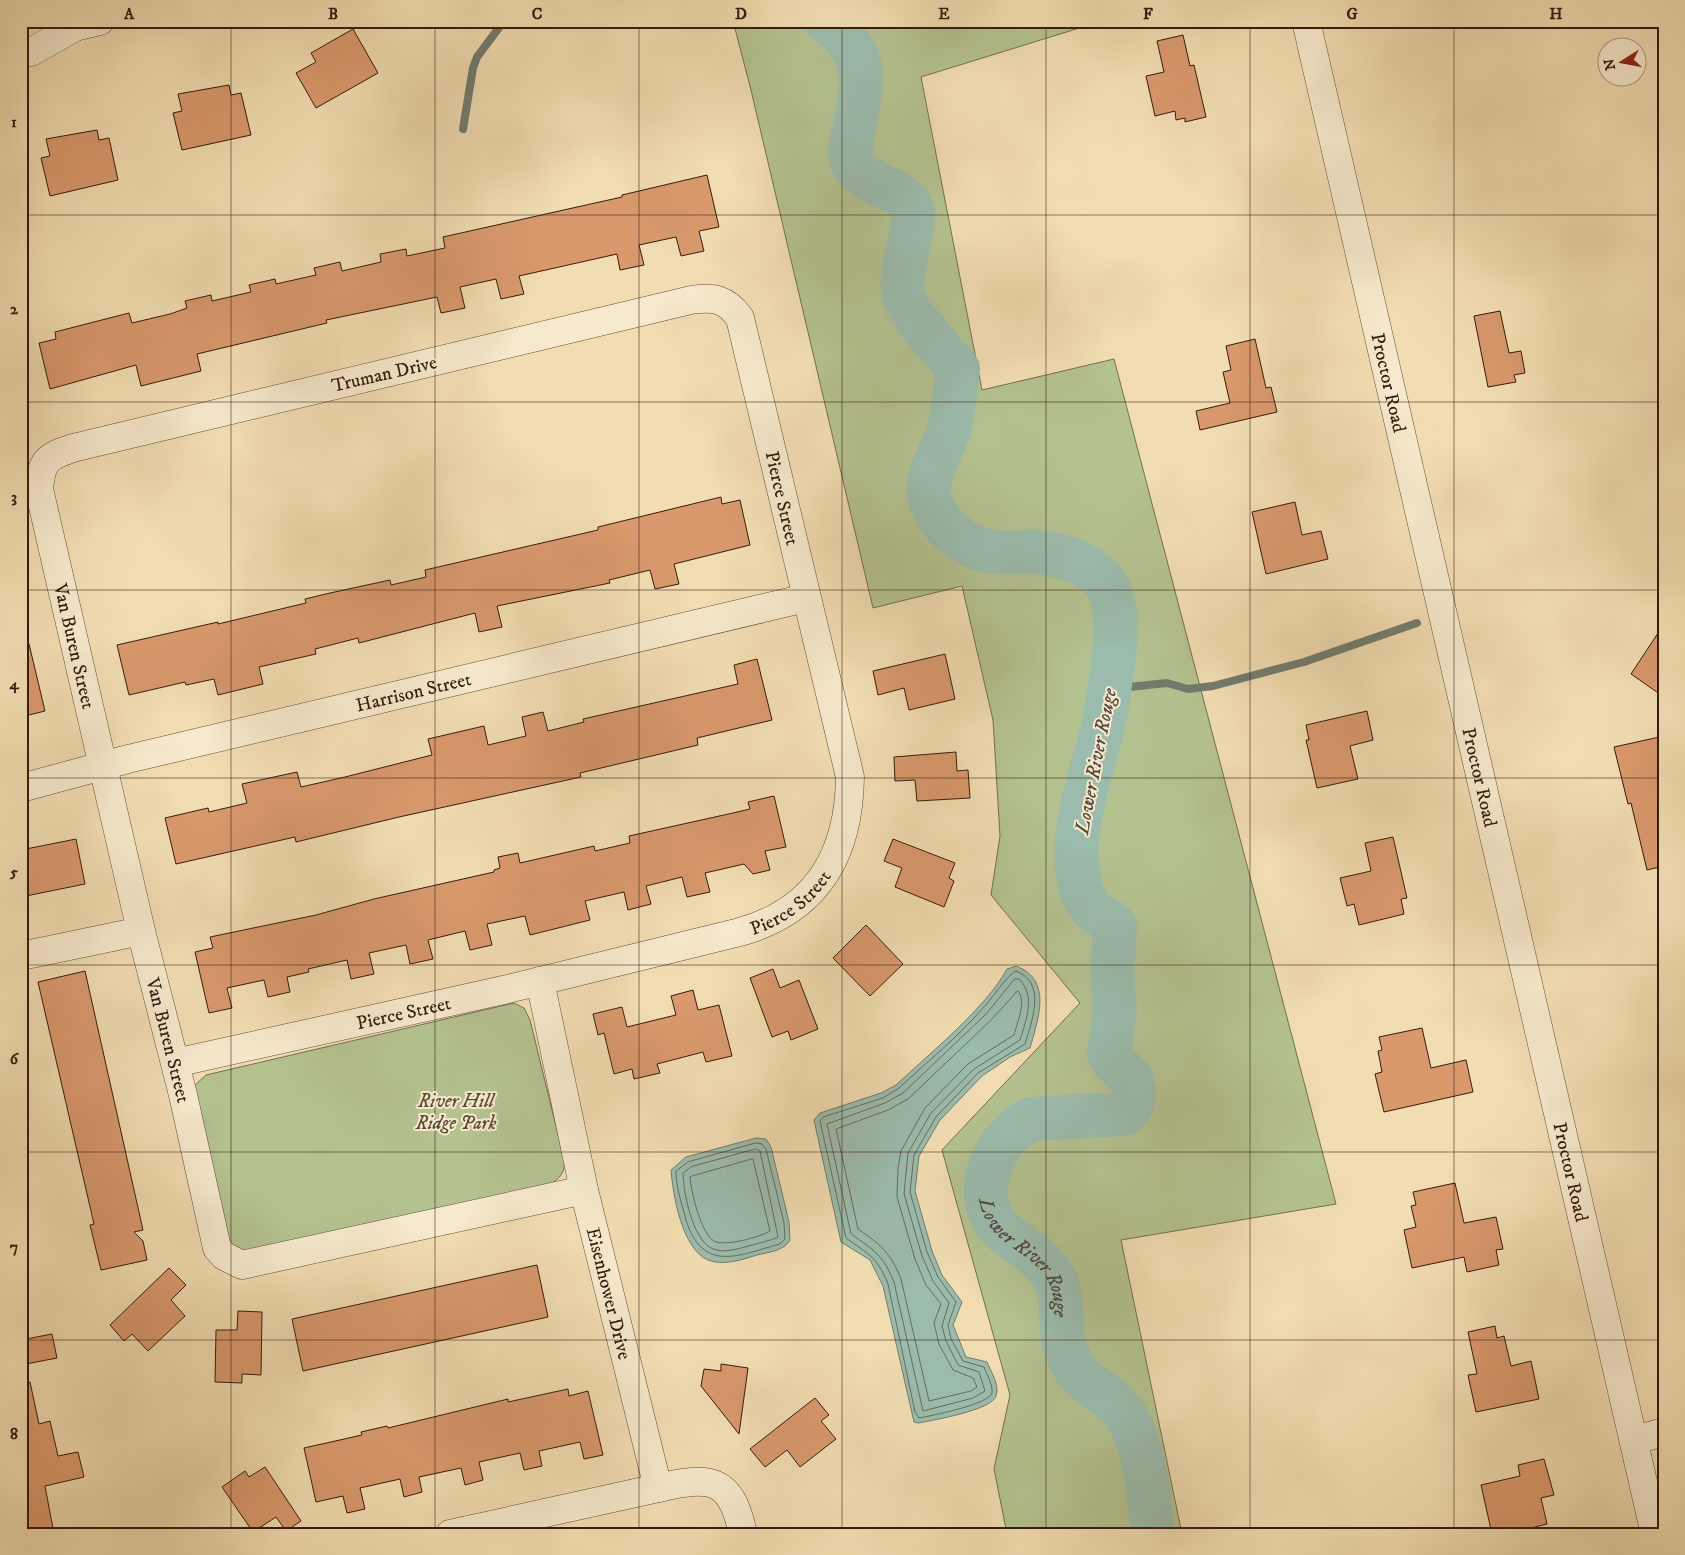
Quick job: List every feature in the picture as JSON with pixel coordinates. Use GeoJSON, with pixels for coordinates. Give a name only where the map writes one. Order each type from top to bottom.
{"type":"FeatureCollection","features":[{"type":"Feature","properties":{"kind":"street","name":"Proctor Road"},"geometry":{"type":"LineString","coordinates":[[1306,21],[1395,415],[1484,786],[1634,1440],[1654,1485],[1655,1534]]}},
{"type":"Feature","properties":{"kind":"street"},"geometry":{"type":"LineString","coordinates":[[21,51],[31,52],[79,23]]}},
{"type":"Feature","properties":{"kind":"street","name":"Truman Drive"},"geometry":{"type":"LineString","coordinates":[[45,461],[53,454],[82,445],[691,300],[716,298],[726,304]]}},
{"type":"Feature","properties":{"kind":"street","name":"Pierce Street"},"geometry":{"type":"LineString","coordinates":[[175,1063],[540,981],[754,928],[789,909],[818,884],[836,854],[844,835],[849,808],[850,778],[740,318],[726,304]]}},
{"type":"Feature","properties":{"kind":"street","name":"Van Buren Street"},"geometry":{"type":"LineString","coordinates":[[45,461],[41,469],[39,489],[141,931],[175,1063],[214,1242],[224,1256],[242,1265],[584,1190]]}},
{"type":"Feature","properties":{"kind":"street","name":"Harrison Street"},"geometry":{"type":"LineString","coordinates":[[21,788],[103,766],[806,598]]}},
{"type":"Feature","properties":{"kind":"street"},"geometry":{"type":"LineString","coordinates":[[21,956],[141,931]]}},
{"type":"Feature","properties":{"kind":"street","name":"Eisenhower Drive"},"geometry":{"type":"LineString","coordinates":[[540,981],[584,1190],[658,1488]]}},
{"type":"Feature","properties":{"kind":"street"},"geometry":{"type":"LineString","coordinates":[[1634,1440],[1664,1432]]}},
{"type":"Feature","properties":{"kind":"street"},"geometry":{"type":"LineString","coordinates":[[450,1534],[684,1482],[710,1481],[727,1491],[738,1512],[743,1534]]}},
{"type":"Feature","properties":{"kind":"green space"},"geometry":{"type":"Polygon","coordinates":[[[733,21],[1102,21],[921,77],[982,390],[1114,359],[1336,1204],[1121,1240],[1182,1534],[1007,1534],[994,1469],[1010,1395],[942,1150],[1080,1003],[991,895],[1000,836],[993,720],[962,586],[873,608],[751,90],[733,21]]]}},
{"type":"Feature","properties":{"kind":"green space","name":"River Hill Ridge Park"},"geometry":{"type":"Polygon","coordinates":[[[514,1003],[524,1008],[530,1020],[564,1159],[564,1169],[554,1182],[545,1186],[241,1252],[227,1244],[194,1086],[206,1075],[514,1003]]]}},
{"type":"Feature","properties":{"kind":"water"},"geometry":{"type":"Polygon","coordinates":[[[1016,966],[1028,972],[1039,990],[1039,1013],[1030,1048],[1010,1057],[982,1076],[940,1120],[919,1156],[915,1191],[932,1251],[942,1275],[962,1302],[953,1325],[966,1357],[987,1362],[996,1383],[997,1392],[992,1401],[974,1410],[919,1423],[914,1422],[883,1286],[870,1260],[841,1242],[814,1120],[820,1113],[881,1093],[896,1085],[971,1015],[998,984],[1007,969],[1016,966]]]}},
{"type":"Feature","properties":{"kind":"water"},"geometry":{"type":"Polygon","coordinates":[[[756,1138],[766,1139],[771,1147],[789,1222],[790,1240],[784,1247],[771,1252],[726,1262],[708,1260],[699,1254],[685,1233],[677,1207],[671,1170],[686,1157],[756,1138]]]}},
{"type":"Feature","properties":{"kind":"building"},"geometry":{"type":"Polygon","coordinates":[[[353,29],[378,73],[316,108],[296,73],[316,62],[311,53],[353,29]]]}},
{"type":"Feature","properties":{"kind":"building"},"geometry":{"type":"Polygon","coordinates":[[[1183,35],[1190,66],[1194,65],[1206,117],[1185,122],[1185,118],[1176,120],[1175,111],[1155,116],[1146,76],[1164,72],[1157,41],[1183,35]]]}},
{"type":"Feature","properties":{"kind":"building"},"geometry":{"type":"Polygon","coordinates":[[[229,85],[231,95],[241,93],[251,135],[182,150],[173,113],[182,111],[178,94],[229,85]]]}},
{"type":"Feature","properties":{"kind":"building"},"geometry":{"type":"Polygon","coordinates":[[[97,130],[99,140],[109,138],[118,180],[50,196],[41,158],[50,156],[46,139],[97,130]]]}},
{"type":"Feature","properties":{"kind":"building"},"geometry":{"type":"Polygon","coordinates":[[[707,175],[719,227],[699,231],[704,251],[681,256],[676,237],[639,245],[644,265],[620,270],[617,254],[519,276],[524,294],[501,299],[496,279],[460,287],[465,308],[441,313],[437,297],[326,320],[327,323],[197,354],[201,371],[141,386],[136,365],[50,389],[39,343],[56,339],[55,332],[129,313],[132,323],[170,314],[187,308],[185,301],[211,295],[212,301],[251,292],[249,285],[275,279],[276,284],[316,275],[314,268],[340,262],[342,271],[381,262],[380,254],[406,249],[407,256],[445,248],[443,237],[622,197],[622,195],[707,175]]]}},
{"type":"Feature","properties":{"kind":"building"},"geometry":{"type":"Polygon","coordinates":[[[1500,311],[1509,353],[1521,351],[1525,373],[1514,375],[1516,382],[1488,387],[1474,316],[1500,311]]]}},
{"type":"Feature","properties":{"kind":"building"},"geometry":{"type":"Polygon","coordinates":[[[1255,339],[1266,388],[1271,387],[1277,412],[1200,430],[1196,411],[1230,403],[1223,372],[1231,370],[1226,346],[1255,339]]]}},
{"type":"Feature","properties":{"kind":"building"},"geometry":{"type":"Polygon","coordinates":[[[721,497],[722,504],[740,500],[750,545],[674,564],[679,584],[655,589],[650,570],[609,580],[610,583],[497,606],[502,627],[479,632],[475,613],[359,643],[358,638],[315,649],[316,654],[259,667],[263,684],[218,695],[214,679],[186,685],[185,682],[129,695],[117,645],[306,603],[305,599],[330,593],[390,580],[391,585],[426,577],[425,570],[598,530],[598,527],[721,497]]]}},
{"type":"Feature","properties":{"kind":"building"},"geometry":{"type":"Polygon","coordinates":[[[1295,502],[1302,535],[1321,531],[1328,559],[1266,574],[1252,512],[1295,502]]]}},
{"type":"Feature","properties":{"kind":"building"},"geometry":{"type":"Polygon","coordinates":[[[1664,624],[1664,697],[1631,674],[1664,624]]]}},
{"type":"Feature","properties":{"kind":"building"},"geometry":{"type":"Polygon","coordinates":[[[29,644],[45,711],[21,717],[21,645],[29,644]]]}},
{"type":"Feature","properties":{"kind":"building"},"geometry":{"type":"Polygon","coordinates":[[[945,654],[955,699],[909,710],[904,688],[878,695],[873,671],[945,654]]]}},
{"type":"Feature","properties":{"kind":"building"},"geometry":{"type":"Polygon","coordinates":[[[757,659],[772,720],[697,738],[698,745],[580,773],[581,777],[296,842],[295,837],[176,864],[165,818],[208,808],[209,812],[247,803],[242,784],[297,772],[301,787],[345,777],[432,755],[428,739],[484,726],[488,745],[526,736],[522,717],[543,712],[548,731],[584,722],[583,719],[738,684],[734,665],[757,659]]]}},
{"type":"Feature","properties":{"kind":"building"},"geometry":{"type":"Polygon","coordinates":[[[1367,711],[1373,740],[1350,746],[1358,779],[1317,788],[1306,740],[1309,740],[1306,725],[1367,711]]]}},
{"type":"Feature","properties":{"kind":"building"},"geometry":{"type":"Polygon","coordinates":[[[1664,736],[1664,866],[1647,870],[1631,803],[1628,804],[1614,747],[1664,736]]]}},
{"type":"Feature","properties":{"kind":"building"},"geometry":{"type":"Polygon","coordinates":[[[956,752],[957,771],[968,770],[970,798],[917,801],[915,780],[895,781],[894,757],[956,752]]]}},
{"type":"Feature","properties":{"kind":"building"},"geometry":{"type":"Polygon","coordinates":[[[774,796],[786,847],[765,851],[770,870],[753,874],[744,864],[705,873],[710,892],[687,897],[682,877],[646,886],[651,904],[628,910],[624,892],[585,901],[590,920],[530,935],[525,916],[487,924],[492,945],[470,950],[465,931],[428,940],[433,959],[410,964],[406,945],[369,953],[374,974],[351,979],[347,960],[308,969],[309,972],[287,977],[290,992],[268,997],[264,980],[227,988],[232,1008],[209,1013],[195,952],[213,948],[210,937],[316,915],[374,899],[494,872],[494,870],[500,868],[498,857],[518,853],[520,863],[594,846],[595,851],[630,843],[629,836],[750,809],[748,802],[774,796]]]}},
{"type":"Feature","properties":{"kind":"building"},"geometry":{"type":"Polygon","coordinates":[[[1393,837],[1407,898],[1401,899],[1404,914],[1359,925],[1354,904],[1347,906],[1340,878],[1371,871],[1365,843],[1393,837]]]}},
{"type":"Feature","properties":{"kind":"building"},"geometry":{"type":"Polygon","coordinates":[[[76,839],[85,884],[21,897],[21,850],[76,839]]]}},
{"type":"Feature","properties":{"kind":"building"},"geometry":{"type":"Polygon","coordinates":[[[893,839],[955,863],[949,878],[954,881],[944,907],[895,887],[902,868],[884,861],[893,839]]]}},
{"type":"Feature","properties":{"kind":"building"},"geometry":{"type":"Polygon","coordinates":[[[866,925],[903,964],[870,996],[833,958],[866,925]]]}},
{"type":"Feature","properties":{"kind":"building"},"geometry":{"type":"Polygon","coordinates":[[[773,969],[780,988],[799,980],[818,1029],[791,1040],[788,1031],[772,1037],[750,978],[773,969]]]}},
{"type":"Feature","properties":{"kind":"building"},"geometry":{"type":"Polygon","coordinates":[[[85,971],[143,1230],[134,1232],[143,1241],[147,1260],[101,1270],[90,1225],[94,1224],[38,982],[85,971]]]}},
{"type":"Feature","properties":{"kind":"building"},"geometry":{"type":"Polygon","coordinates":[[[693,990],[698,1010],[719,1005],[732,1056],[706,1062],[703,1052],[657,1064],[660,1073],[634,1079],[632,1069],[614,1074],[604,1033],[598,1035],[593,1014],[622,1007],[627,1027],[676,1015],[671,996],[693,990]]]}},
{"type":"Feature","properties":{"kind":"building"},"geometry":{"type":"Polygon","coordinates":[[[1422,1028],[1431,1068],[1466,1060],[1473,1092],[1384,1112],[1375,1074],[1382,1072],[1378,1051],[1382,1050],[1379,1037],[1422,1028]]]}},
{"type":"Feature","properties":{"kind":"building"},"geometry":{"type":"Polygon","coordinates":[[[1455,1183],[1464,1223],[1496,1217],[1503,1249],[1496,1250],[1499,1265],[1467,1272],[1464,1257],[1412,1268],[1404,1230],[1416,1227],[1411,1206],[1416,1205],[1413,1192],[1455,1183]]]}},
{"type":"Feature","properties":{"kind":"building"},"geometry":{"type":"Polygon","coordinates":[[[537,1265],[548,1317],[303,1371],[292,1319],[537,1265]]]}},
{"type":"Feature","properties":{"kind":"building"},"geometry":{"type":"Polygon","coordinates":[[[169,1268],[186,1285],[171,1300],[185,1316],[148,1351],[132,1334],[124,1341],[110,1325],[169,1268]]]}},
{"type":"Feature","properties":{"kind":"building"},"geometry":{"type":"Polygon","coordinates":[[[238,1311],[262,1312],[261,1375],[242,1374],[242,1383],[215,1382],[216,1330],[237,1330],[238,1311]]]}},
{"type":"Feature","properties":{"kind":"building"},"geometry":{"type":"Polygon","coordinates":[[[1495,1326],[1497,1338],[1504,1336],[1511,1366],[1531,1361],[1539,1399],[1476,1412],[1468,1375],[1477,1374],[1468,1332],[1495,1326]]]}},
{"type":"Feature","properties":{"kind":"building"},"geometry":{"type":"Polygon","coordinates":[[[52,1334],[57,1358],[21,1365],[21,1340],[52,1334]]]}},
{"type":"Feature","properties":{"kind":"building"},"geometry":{"type":"Polygon","coordinates":[[[721,1364],[748,1368],[739,1434],[701,1386],[704,1369],[721,1371],[721,1364]]]}},
{"type":"Feature","properties":{"kind":"building"},"geometry":{"type":"Polygon","coordinates":[[[30,1382],[39,1424],[50,1421],[58,1456],[78,1452],[84,1477],[45,1486],[54,1534],[26,1534],[21,1518],[21,1383],[30,1382]]]}},
{"type":"Feature","properties":{"kind":"building"},"geometry":{"type":"Polygon","coordinates":[[[568,1389],[569,1396],[588,1391],[603,1455],[584,1459],[580,1442],[539,1451],[542,1466],[524,1470],[520,1453],[479,1462],[483,1480],[465,1485],[461,1468],[419,1477],[422,1492],[404,1497],[400,1479],[360,1488],[365,1509],[347,1513],[343,1496],[316,1502],[304,1448],[362,1435],[361,1432],[387,1426],[388,1428],[508,1399],[508,1402],[568,1389]]]}},
{"type":"Feature","properties":{"kind":"building"},"geometry":{"type":"Polygon","coordinates":[[[815,1398],[829,1415],[821,1421],[836,1439],[800,1467],[787,1450],[765,1467],[750,1449],[815,1398]]]}},
{"type":"Feature","properties":{"kind":"building"},"geometry":{"type":"Polygon","coordinates":[[[1544,1459],[1554,1495],[1541,1498],[1547,1524],[1507,1534],[1492,1534],[1481,1485],[1520,1476],[1518,1465],[1544,1459]]]}},
{"type":"Feature","properties":{"kind":"building"},"geometry":{"type":"Polygon","coordinates":[[[265,1467],[301,1521],[286,1531],[276,1517],[253,1532],[222,1487],[245,1471],[249,1477],[265,1467]]]}},
{"type":"Feature","properties":{"kind":"waterway"},"geometry":{"type":"LineString","coordinates":[[463,129],[473,68],[477,57],[504,21]]}},
{"type":"Feature","properties":{"kind":"waterway","name":"Lower River Rouge"},"geometry":{"type":"LineString","coordinates":[[826,21],[851,45],[860,69],[860,96],[850,150],[852,162],[863,175],[897,193],[910,204],[913,212],[913,223],[903,276],[905,300],[921,326],[958,369],[949,429],[930,477],[929,494],[935,512],[950,531],[976,548],[999,552],[1045,553],[1068,558],[1089,568],[1106,584],[1113,603],[1116,637],[1108,700],[1081,813],[1077,837],[1077,861],[1079,883],[1087,903],[1115,927],[1112,975],[1115,1008],[1109,1055],[1132,1079],[1134,1089],[1132,1103],[1124,1114],[1032,1119],[1021,1125],[1002,1144],[994,1157],[986,1184],[986,1197],[994,1221],[1010,1237],[1037,1257],[1053,1276],[1059,1292],[1064,1342],[1076,1371],[1113,1401],[1128,1419],[1140,1450],[1144,1467],[1150,1503],[1152,1534]]}},
{"type":"Feature","properties":{"kind":"waterway"},"geometry":{"type":"LineString","coordinates":[[1110,687],[1167,683],[1188,689],[1213,686],[1304,662],[1417,623]]}}]}
